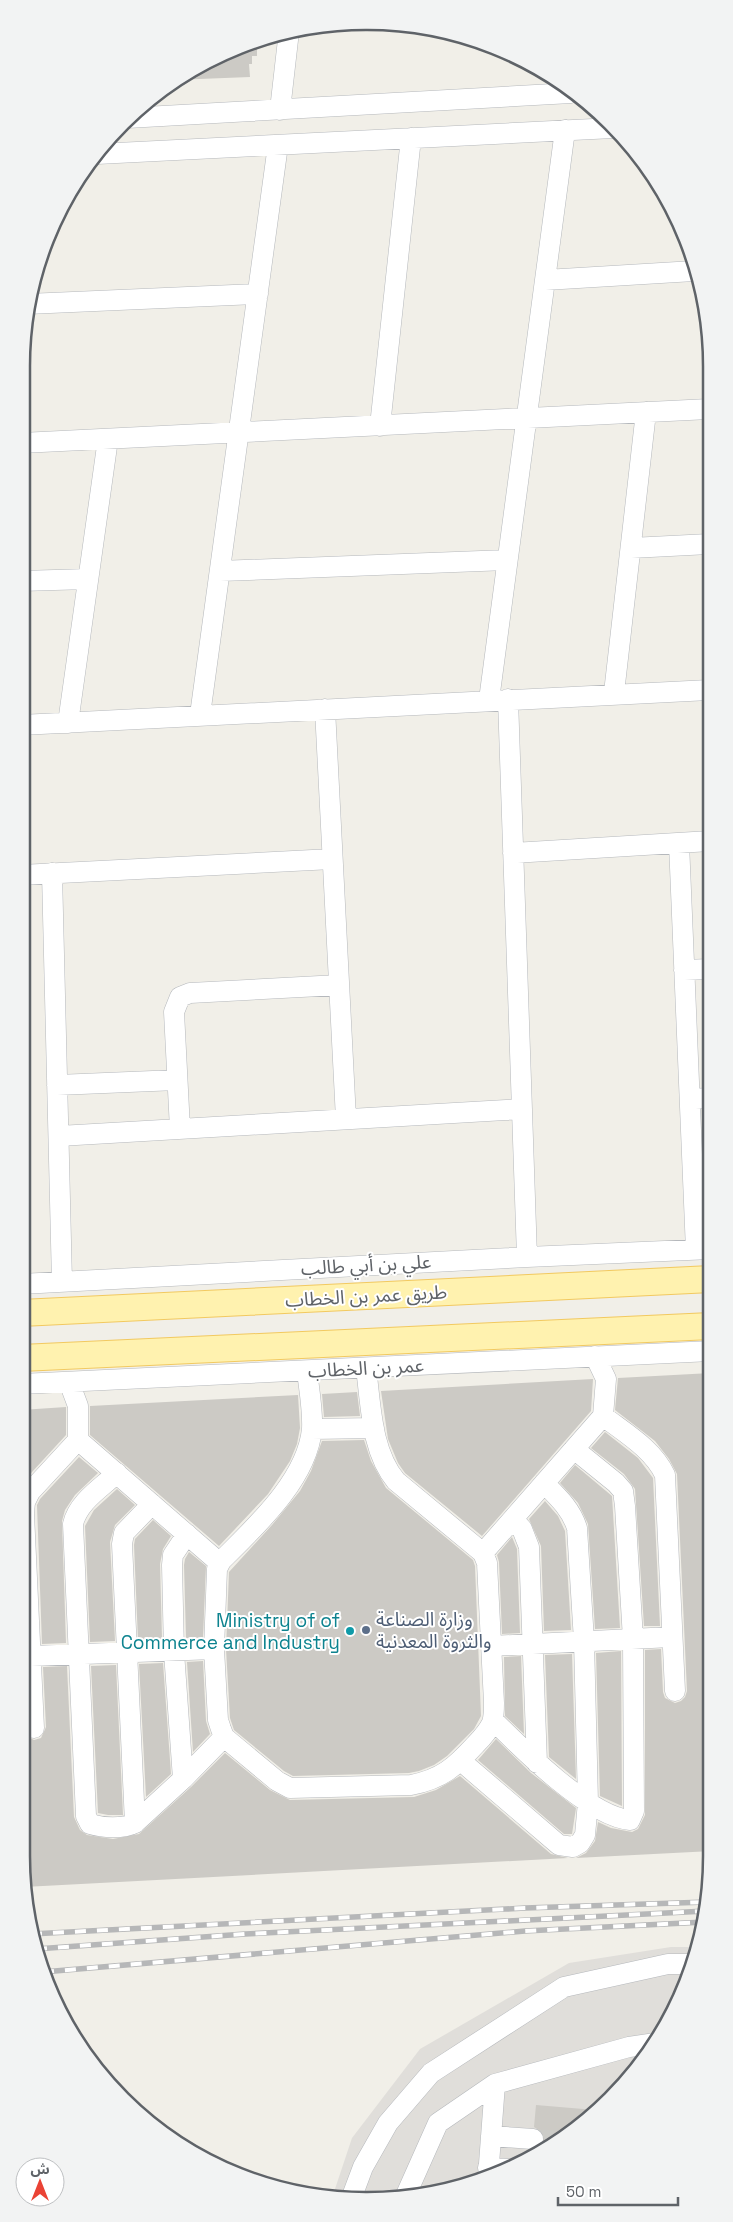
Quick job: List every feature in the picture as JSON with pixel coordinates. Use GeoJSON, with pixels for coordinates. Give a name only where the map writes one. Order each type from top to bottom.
{"type":"FeatureCollection","features":[{"type":"Feature","properties":{"kind":"main road","name":"طريق عمر بن الخطاب"},"geometry":{"type":"LineString","coordinates":[[30,1313],[703,1279]]}},
{"type":"Feature","properties":{"kind":"main road"},"geometry":{"type":"LineString","coordinates":[[30,1358],[703,1326]]}},
{"type":"Feature","properties":{"kind":"street"},"geometry":{"type":"LineString","coordinates":[[280,110],[288,39]]}},
{"type":"Feature","properties":{"kind":"street"},"geometry":{"type":"LineString","coordinates":[[142,117],[562,93]]}},
{"type":"Feature","properties":{"kind":"street"},"geometry":{"type":"LineString","coordinates":[[107,154],[603,128]]}},
{"type":"Feature","properties":{"kind":"street"},"geometry":{"type":"LineString","coordinates":[[488,700],[565,130]]}},
{"type":"Feature","properties":{"kind":"street"},"geometry":{"type":"LineString","coordinates":[[380,426],[411,138]]}},
{"type":"Feature","properties":{"kind":"street"},"geometry":{"type":"LineString","coordinates":[[200,715],[278,145]]}},
{"type":"Feature","properties":{"kind":"street"},"geometry":{"type":"LineString","coordinates":[[545,280],[689,271]]}},
{"type":"Feature","properties":{"kind":"street"},"geometry":{"type":"LineString","coordinates":[[36,304],[258,294]]}},
{"type":"Feature","properties":{"kind":"street"},"geometry":{"type":"LineString","coordinates":[[30,443],[703,409]]}},
{"type":"Feature","properties":{"kind":"street"},"geometry":{"type":"LineString","coordinates":[[614,693],[646,412]]}},
{"type":"Feature","properties":{"kind":"street"},"geometry":{"type":"LineString","coordinates":[[68,722],[108,439]]}},
{"type":"Feature","properties":{"kind":"street"},"geometry":{"type":"LineString","coordinates":[[631,548],[703,544]]}},
{"type":"Feature","properties":{"kind":"street"},"geometry":{"type":"LineString","coordinates":[[220,571],[507,560]]}},
{"type":"Feature","properties":{"kind":"street"},"geometry":{"type":"LineString","coordinates":[[30,581],[88,579]]}},
{"type":"Feature","properties":{"kind":"street"},"geometry":{"type":"LineString","coordinates":[[30,724],[614,693],[703,690]]}},
{"type":"Feature","properties":{"kind":"street"},"geometry":{"type":"LineString","coordinates":[[508,699],[527,1256]]}},
{"type":"Feature","properties":{"kind":"street"},"geometry":{"type":"LineString","coordinates":[[325,709],[346,1119]]}},
{"type":"Feature","properties":{"kind":"street"},"geometry":{"type":"LineString","coordinates":[[513,853],[703,841]]}},
{"type":"Feature","properties":{"kind":"street"},"geometry":{"type":"LineString","coordinates":[[679,843],[690,1099],[703,1249]]}},
{"type":"Feature","properties":{"kind":"street"},"geometry":{"type":"LineString","coordinates":[[30,874],[332,859]]}},
{"type":"Feature","properties":{"kind":"street"},"geometry":{"type":"LineString","coordinates":[[52,873],[62,1282]]}},
{"type":"Feature","properties":{"kind":"street"},"geometry":{"type":"LineString","coordinates":[[684,970],[703,969]]}},
{"type":"Feature","properties":{"kind":"street"},"geometry":{"type":"LineString","coordinates":[[180,1129],[174,1012],[177,1002],[185,994],[339,985]]}},
{"type":"Feature","properties":{"kind":"street"},"geometry":{"type":"LineString","coordinates":[[57,1085],[178,1080]]}},
{"type":"Feature","properties":{"kind":"street"},"geometry":{"type":"LineString","coordinates":[[690,1099],[703,1098]]}},
{"type":"Feature","properties":{"kind":"street"},"geometry":{"type":"LineString","coordinates":[[59,1136],[522,1109]]}},
{"type":"Feature","properties":{"kind":"street","name":"علي بن أبي طالب"},"geometry":{"type":"LineString","coordinates":[[30,1284],[527,1256],[703,1249]]}},
{"type":"Feature","properties":{"kind":"street","name":"عمر بن الخطاب"},"geometry":{"type":"LineString","coordinates":[[30,1384],[703,1351]]}},
{"type":"Feature","properties":{"kind":"street"},"geometry":{"type":"LineString","coordinates":[[484,1553],[603,1416],[606,1379],[595,1356]]}},
{"type":"Feature","properties":{"kind":"street"},"geometry":{"type":"LineString","coordinates":[[307,1371],[312,1429],[306,1450],[286,1488],[264,1517],[222,1561],[217,1569],[214,1649],[218,1720],[224,1737],[277,1781],[290,1788],[411,1785],[430,1782],[446,1773],[461,1761],[488,1731],[493,1720],[494,1704],[487,1563],[484,1553],[396,1480],[389,1472],[374,1428],[366,1368]]}},
{"type":"Feature","properties":{"kind":"street"},"geometry":{"type":"LineString","coordinates":[[30,1492],[78,1440],[78,1406],[70,1382]]}},
{"type":"Feature","properties":{"kind":"street"},"geometry":{"type":"LineString","coordinates":[[603,1416],[652,1454],[660,1463],[666,1475],[671,1636],[675,1691]]}},
{"type":"Feature","properties":{"kind":"street"},"geometry":{"type":"LineString","coordinates":[[312,1429],[374,1428]]}},
{"type":"Feature","properties":{"kind":"street"},"geometry":{"type":"LineString","coordinates":[[78,1440],[214,1558]]}},
{"type":"Feature","properties":{"kind":"street"},"geometry":{"type":"LineString","coordinates":[[493,1720],[537,1764],[588,1802],[619,1819],[630,1820],[634,1810],[633,1639],[623,1491],[574,1448]]}},
{"type":"Feature","properties":{"kind":"street"},"geometry":{"type":"LineString","coordinates":[[117,1473],[82,1505],[75,1515],[73,1524],[86,1816],[90,1824],[99,1827],[135,1823],[224,1737]]}},
{"type":"Feature","properties":{"kind":"street"},"geometry":{"type":"LineString","coordinates":[[461,1761],[559,1845],[573,1847],[580,1843],[585,1835],[588,1802],[584,1641],[577,1528],[573,1516],[566,1506],[544,1483]]}},
{"type":"Feature","properties":{"kind":"street"},"geometry":{"type":"LineString","coordinates":[[135,1823],[126,1653],[123,1538],[129,1525],[152,1504]]}},
{"type":"Feature","properties":{"kind":"street"},"geometry":{"type":"LineString","coordinates":[[513,1519],[522,1529],[529,1547],[537,1764]]}},
{"type":"Feature","properties":{"kind":"street"},"geometry":{"type":"LineString","coordinates":[[182,1779],[174,1652],[172,1565],[173,1555],[187,1534]]}},
{"type":"Feature","properties":{"kind":"street"},"geometry":{"type":"LineString","coordinates":[[30,1620],[34,1728]]}},
{"type":"Feature","properties":{"kind":"street"},"geometry":{"type":"LineString","coordinates":[[491,1646],[671,1636]]}},
{"type":"Feature","properties":{"kind":"street"},"geometry":{"type":"LineString","coordinates":[[32,1656],[214,1649]]}},
{"type":"Feature","properties":{"kind":"street"},"geometry":{"type":"LineString","coordinates":[[354,2191],[363,2167],[388,2123],[431,2073],[564,1987],[668,1964],[685,1964]]}},
{"type":"Feature","properties":{"kind":"street"},"geometry":{"type":"LineString","coordinates":[[409,2189],[438,2123],[495,2084],[629,2047],[644,2045]]}},
{"type":"Feature","properties":{"kind":"street"},"geometry":{"type":"LineString","coordinates":[[488,2169],[495,2084]]}},
{"type":"Feature","properties":{"kind":"street"},"geometry":{"type":"LineString","coordinates":[[491,2136],[533,2139]]}},
{"type":"Feature","properties":{"kind":"shaded area"},"geometry":{"type":"Polygon","coordinates":[[[671,1947],[691,1947],[677,1984],[658,2024],[633,2060],[588,2108],[553,2135],[515,2157],[454,2181],[432,2186],[389,2191],[335,2190],[352,2138],[420,2049],[569,1963],[671,1947]]]}},
{"type":"Feature","properties":{"kind":"building"},"geometry":{"type":"Polygon","coordinates":[[[257,48],[257,56],[252,56],[252,64],[249,64],[250,77],[192,79],[218,65],[257,48]]]}},
{"type":"Feature","properties":{"kind":"building"},"geometry":{"type":"Polygon","coordinates":[[[703,1373],[703,1851],[576,1858],[586,1853],[595,1841],[598,1822],[611,1828],[632,1832],[638,1829],[645,1815],[645,1650],[661,1649],[663,1692],[665,1698],[675,1703],[685,1697],[687,1691],[677,1474],[669,1459],[655,1441],[615,1410],[618,1378],[703,1373]]]}},
{"type":"Feature","properties":{"kind":"building"},"geometry":{"type":"Polygon","coordinates":[[[593,1379],[591,1411],[482,1536],[405,1473],[398,1463],[388,1439],[381,1391],[593,1379]]]}},
{"type":"Feature","properties":{"kind":"building"},"geometry":{"type":"Polygon","coordinates":[[[357,1392],[360,1416],[324,1417],[322,1394],[357,1392]]]}},
{"type":"Feature","properties":{"kind":"building"},"geometry":{"type":"Polygon","coordinates":[[[298,1395],[300,1428],[297,1444],[290,1461],[268,1494],[219,1546],[90,1435],[90,1406],[298,1395]]]}},
{"type":"Feature","properties":{"kind":"building"},"geometry":{"type":"Polygon","coordinates":[[[66,1407],[66,1435],[30,1474],[30,1409],[66,1407]]]}},
{"type":"Feature","properties":{"kind":"building"},"geometry":{"type":"Polygon","coordinates":[[[605,1432],[638,1458],[653,1478],[660,1626],[644,1626],[635,1489],[624,1474],[591,1448],[605,1432]]]}},
{"type":"Feature","properties":{"kind":"building","name":"Ministry of of Commerce and Industry"},"geometry":{"type":"Polygon","coordinates":[[[364,1440],[371,1461],[386,1488],[473,1560],[475,1566],[481,1716],[474,1729],[447,1756],[434,1765],[419,1771],[409,1773],[293,1776],[284,1771],[234,1730],[230,1718],[226,1649],[229,1572],[300,1491],[311,1471],[322,1441],[364,1440]]]}},
{"type":"Feature","properties":{"kind":"building"},"geometry":{"type":"Polygon","coordinates":[[[79,1457],[98,1473],[75,1495],[65,1510],[62,1521],[66,1643],[42,1644],[37,1505],[40,1499],[79,1457]]]}},
{"type":"Feature","properties":{"kind":"building"},"geometry":{"type":"Polygon","coordinates":[[[575,1465],[612,1496],[620,1628],[595,1629],[588,1524],[578,1503],[560,1483],[575,1465]]]}},
{"type":"Feature","properties":{"kind":"building"},"geometry":{"type":"Polygon","coordinates":[[[117,1489],[135,1505],[115,1525],[110,1542],[115,1641],[90,1642],[85,1526],[94,1510],[117,1489]]]}},
{"type":"Feature","properties":{"kind":"building"},"geometry":{"type":"Polygon","coordinates":[[[545,1501],[558,1516],[565,1531],[571,1630],[544,1631],[541,1546],[529,1519],[545,1501]]]}},
{"type":"Feature","properties":{"kind":"building"},"geometry":{"type":"Polygon","coordinates":[[[153,1520],[171,1536],[163,1549],[160,1564],[162,1639],[138,1640],[134,1545],[135,1539],[153,1520]]]}},
{"type":"Feature","properties":{"kind":"building"},"geometry":{"type":"Polygon","coordinates":[[[512,1537],[517,1549],[520,1633],[502,1634],[499,1562],[497,1555],[512,1537]]]}},
{"type":"Feature","properties":{"kind":"building"},"geometry":{"type":"Polygon","coordinates":[[[189,1552],[206,1566],[203,1638],[186,1638],[184,1565],[189,1552]]]}},
{"type":"Feature","properties":{"kind":"building"},"geometry":{"type":"Polygon","coordinates":[[[621,1651],[622,1806],[600,1796],[596,1653],[621,1651]]]}},
{"type":"Feature","properties":{"kind":"building"},"geometry":{"type":"Polygon","coordinates":[[[572,1654],[576,1779],[549,1757],[545,1655],[572,1654]]]}},
{"type":"Feature","properties":{"kind":"building"},"geometry":{"type":"Polygon","coordinates":[[[521,1656],[524,1734],[505,1716],[504,1657],[521,1656]]]}},
{"type":"Feature","properties":{"kind":"building"},"geometry":{"type":"Polygon","coordinates":[[[203,1661],[206,1721],[210,1734],[193,1752],[187,1662],[203,1661]]]}},
{"type":"Feature","properties":{"kind":"building"},"geometry":{"type":"Polygon","coordinates":[[[163,1663],[171,1774],[146,1797],[139,1664],[163,1663]]]}},
{"type":"Feature","properties":{"kind":"building"},"geometry":{"type":"Polygon","coordinates":[[[116,1665],[123,1815],[108,1815],[98,1813],[91,1666],[116,1665]]]}},
{"type":"Feature","properties":{"kind":"building"},"geometry":{"type":"Polygon","coordinates":[[[67,1666],[74,1817],[80,1830],[87,1835],[113,1839],[139,1834],[225,1753],[270,1790],[290,1800],[414,1797],[436,1790],[460,1776],[551,1854],[568,1858],[32,1887],[30,1738],[34,1740],[41,1738],[46,1727],[43,1667],[67,1666]]]}},
{"type":"Feature","properties":{"kind":"building"},"geometry":{"type":"Polygon","coordinates":[[[496,1739],[531,1773],[576,1808],[572,1834],[564,1834],[478,1760],[496,1739]]]}},
{"type":"Feature","properties":{"kind":"building"},"geometry":{"type":"Polygon","coordinates":[[[536,2105],[586,2109],[545,2141],[543,2133],[534,2127],[536,2105]]]}},
{"type":"Feature","properties":{"kind":"tunnel"},"geometry":{"type":"LineString","coordinates":[[533,2139],[546,2140]]}},
{"type":"Feature","properties":{"kind":"railway"},"geometry":{"type":"LineString","coordinates":[[39,1934],[525,1908],[700,1902]]}},
{"type":"Feature","properties":{"kind":"railway"},"geometry":{"type":"LineString","coordinates":[[43,1949],[245,1934],[698,1911]]}},
{"type":"Feature","properties":{"kind":"railway"},"geometry":{"type":"LineString","coordinates":[[51,1971],[525,1931],[697,1922]]}},
{"type":"Feature","properties":{"kind":"place","name":"وزارة الصناعة والثروة المعدنية"},"geometry":{"type":"Point","coordinates":[366,1630]}},
{"type":"Feature","properties":{"kind":"place","name":"Ministry of of Commerce and Industry"},"geometry":{"type":"Point","coordinates":[350,1631]}}]}
